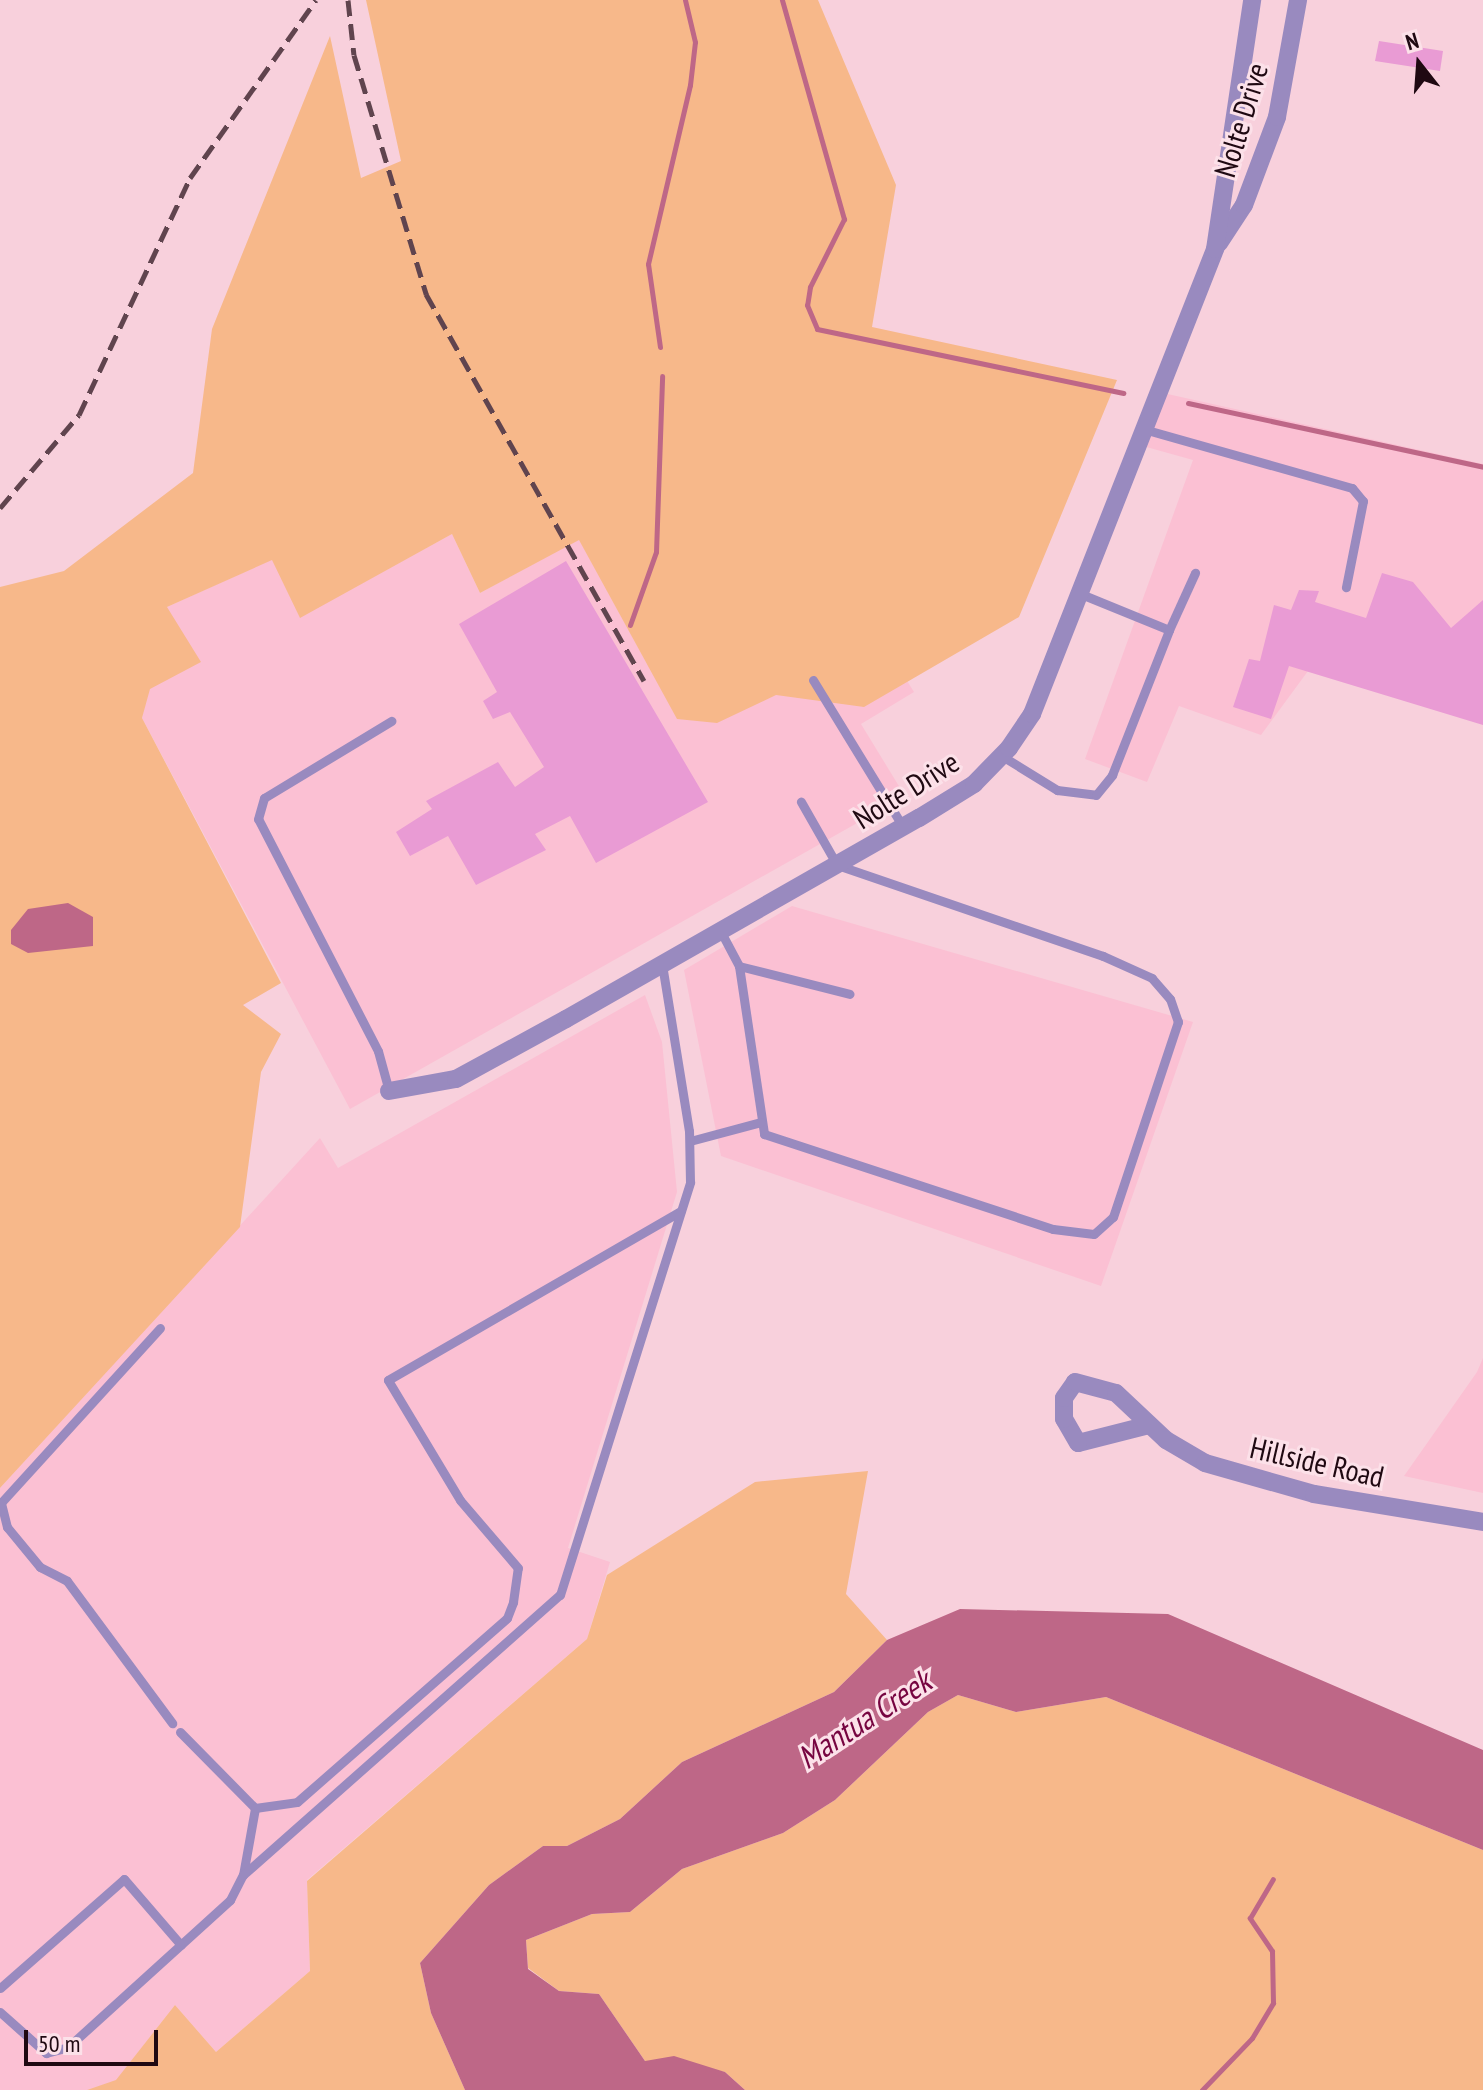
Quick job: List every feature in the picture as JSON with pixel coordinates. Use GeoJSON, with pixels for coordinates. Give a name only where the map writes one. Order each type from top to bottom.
{"type":"FeatureCollection","features":[{"type":"Feature","properties":{"kind":"street","name":"Nolte Drive"},"geometry":{"type":"LineString","coordinates":[[389,1091],[456,1079],[903,827],[974,784],[1002,756],[1032,714],[1147,430],[1215,249],[1252,0]]}},
{"type":"Feature","properties":{"kind":"street","name":"Nolte Drive"},"geometry":{"type":"LineString","coordinates":[[1215,249],[1244,205],[1272,131],[1298,0]]}},
{"type":"Feature","properties":{"kind":"street","name":"Hillside Road"},"geometry":{"type":"LineString","coordinates":[[1149,1425],[1078,1443],[1064,1419],[1064,1398],[1075,1382],[1096,1386],[1205,1463],[1314,1494],[1483,1522]]}},
{"type":"Feature","properties":{"kind":"lane"},"geometry":{"type":"LineString","coordinates":[[1147,430],[1352,488],[1363,501],[1346,587]]}},
{"type":"Feature","properties":{"kind":"lane"},"geometry":{"type":"LineString","coordinates":[[1002,756],[1057,790],[1096,795],[1112,775],[1195,573]]}},
{"type":"Feature","properties":{"kind":"lane"},"geometry":{"type":"LineString","coordinates":[[1081,594],[1169,630]]}},
{"type":"Feature","properties":{"kind":"lane"},"geometry":{"type":"LineString","coordinates":[[813,680],[903,827]]}},
{"type":"Feature","properties":{"kind":"lane"},"geometry":{"type":"LineString","coordinates":[[389,1091],[378,1051],[258,819],[264,798],[391,721]]}},
{"type":"Feature","properties":{"kind":"lane"},"geometry":{"type":"LineString","coordinates":[[721,932],[739,966],[764,1134],[1053,1229],[1094,1234],[1113,1217],[1178,1022],[1152,978],[1103,956],[837,865],[801,802]]}},
{"type":"Feature","properties":{"kind":"lane"},"geometry":{"type":"LineString","coordinates":[[243,1875],[560,1595],[690,1182],[690,1141],[662,965]]}},
{"type":"Feature","properties":{"kind":"lane"},"geometry":{"type":"LineString","coordinates":[[739,966],[850,994]]}},
{"type":"Feature","properties":{"kind":"lane"},"geometry":{"type":"LineString","coordinates":[[690,1141],[761,1122]]}},
{"type":"Feature","properties":{"kind":"lane"},"geometry":{"type":"LineString","coordinates":[[255,1808],[297,1802],[507,1618],[513,1602],[518,1568],[460,1500],[388,1380],[681,1211]]}},
{"type":"Feature","properties":{"kind":"lane"},"geometry":{"type":"LineString","coordinates":[[160,1328],[1,1503],[7,1527],[40,1567],[67,1581],[172,1723]]}},
{"type":"Feature","properties":{"kind":"lane"},"geometry":{"type":"LineString","coordinates":[[180,1732],[255,1808]]}},
{"type":"Feature","properties":{"kind":"lane"},"geometry":{"type":"LineString","coordinates":[[0,2012],[46,2053],[68,2047],[230,1900],[243,1875],[255,1808]]}},
{"type":"Feature","properties":{"kind":"lane"},"geometry":{"type":"LineString","coordinates":[[0,1988],[124,1879],[181,1945]]}},
{"type":"Feature","properties":{"kind":"shaded area"},"geometry":{"type":"Polygon","coordinates":[[[366,0],[818,0],[896,185],[872,327],[1117,380],[1019,617],[864,707],[776,695],[717,723],[677,719],[579,540],[480,593],[452,534],[300,618],[272,560],[167,607],[201,662],[150,689],[142,718],[281,983],[243,1005],[281,1034],[261,1072],[240,1227],[0,1488],[0,587],[64,571],[193,473],[212,329],[330,36],[361,178],[401,161],[366,0]]]}},
{"type":"Feature","properties":{"kind":"shaded area"},"geometry":{"type":"Polygon","coordinates":[[[1154,391],[1483,464],[1483,724],[1308,671],[1261,735],[1179,706],[1147,782],[1085,759],[1193,460],[1132,443],[1154,391]]]}},
{"type":"Feature","properties":{"kind":"shaded area"},"geometry":{"type":"Polygon","coordinates":[[[452,534],[480,593],[579,539],[647,664],[858,602],[914,692],[861,724],[905,796],[350,1109],[142,718],[167,607],[273,559],[300,617],[452,534]]]}},
{"type":"Feature","properties":{"kind":"shaded area"},"geometry":{"type":"Polygon","coordinates":[[[792,906],[1193,1022],[1101,1286],[721,1156],[684,970],[792,906]]]}},
{"type":"Feature","properties":{"kind":"shaded area"},"geometry":{"type":"Polygon","coordinates":[[[645,995],[662,1042],[677,1192],[568,1548],[610,1562],[587,1639],[307,1880],[310,1971],[216,2052],[175,2005],[116,2081],[87,2090],[0,2090],[0,1488],[320,1138],[338,1168],[645,995]]]}},
{"type":"Feature","properties":{"kind":"shaded area"},"geometry":{"type":"Polygon","coordinates":[[[1483,1358],[1483,1493],[1404,1476],[1477,1372],[1483,1358]]]}},
{"type":"Feature","properties":{"kind":"shaded area"},"geometry":{"type":"Polygon","coordinates":[[[868,1471],[846,1594],[887,1640],[834,1692],[682,1762],[620,1819],[567,1846],[543,1846],[489,1885],[420,1963],[431,2013],[465,2090],[87,2090],[116,2080],[175,2005],[216,2052],[310,1971],[307,1881],[587,1639],[607,1575],[755,1482],[868,1471]]]}},
{"type":"Feature","properties":{"kind":"shaded area"},"geometry":{"type":"Polygon","coordinates":[[[958,1695],[1016,1712],[1106,1697],[1483,1850],[1483,2090],[745,2090],[725,2072],[645,2061],[599,1994],[559,1991],[528,1968],[526,1940],[592,1914],[630,1912],[682,1869],[783,1833],[835,1800],[928,1712],[958,1695]]]}},
{"type":"Feature","properties":{"kind":"water"},"geometry":{"type":"Polygon","coordinates":[[[68,903],[93,917],[93,946],[28,953],[11,944],[11,930],[28,909],[68,903]]]}},
{"type":"Feature","properties":{"kind":"water","name":"Mantua Creek"},"geometry":{"type":"Polygon","coordinates":[[[960,1609],[1168,1614],[1483,1750],[1483,1850],[1106,1697],[1016,1712],[958,1695],[928,1712],[835,1800],[783,1833],[682,1869],[630,1912],[592,1914],[526,1940],[528,1969],[559,1991],[599,1994],[645,2061],[674,2056],[725,2072],[745,2090],[465,2090],[431,2013],[420,1963],[489,1885],[543,1846],[567,1846],[620,1819],[682,1762],[834,1692],[887,1640],[960,1609]]]}},
{"type":"Feature","properties":{"kind":"building"},"geometry":{"type":"Polygon","coordinates":[[[1379,41],[1443,51],[1440,71],[1375,61],[1379,41]]]}},
{"type":"Feature","properties":{"kind":"building"},"geometry":{"type":"Polygon","coordinates":[[[566,561],[708,802],[596,863],[570,816],[535,834],[546,850],[476,885],[448,836],[410,856],[396,832],[432,809],[426,801],[498,762],[515,787],[544,767],[510,712],[493,719],[483,701],[497,692],[459,624],[566,561]]]}},
{"type":"Feature","properties":{"kind":"building"},"geometry":{"type":"Polygon","coordinates":[[[1382,573],[1413,582],[1451,628],[1483,600],[1483,725],[1289,666],[1271,719],[1233,707],[1249,659],[1260,661],[1274,605],[1291,610],[1299,590],[1319,591],[1315,602],[1366,618],[1382,573]]]}},
{"type":"Feature","properties":{"kind":"waterway"},"geometry":{"type":"LineString","coordinates":[[660,347],[648,264],[690,85],[695,42],[685,0]]}},
{"type":"Feature","properties":{"kind":"waterway"},"geometry":{"type":"LineString","coordinates":[[782,0],[844,219],[810,287],[807,305],[817,329],[1123,393]]}},
{"type":"Feature","properties":{"kind":"waterway"},"geometry":{"type":"LineString","coordinates":[[630,625],[656,552],[662,376]]}},
{"type":"Feature","properties":{"kind":"waterway"},"geometry":{"type":"LineString","coordinates":[[1188,403],[1483,467]]}},
{"type":"Feature","properties":{"kind":"waterway"},"geometry":{"type":"LineString","coordinates":[[1202,2090],[1252,2038],[1273,2003],[1272,1951],[1250,1918],[1273,1879]]}},
{"type":"Feature","properties":{"kind":"railway"},"geometry":{"type":"LineString","coordinates":[[0,508],[79,415],[190,178],[316,0]]}},
{"type":"Feature","properties":{"kind":"railway"},"geometry":{"type":"LineString","coordinates":[[348,0],[354,55],[426,294],[644,681]]}}]}
